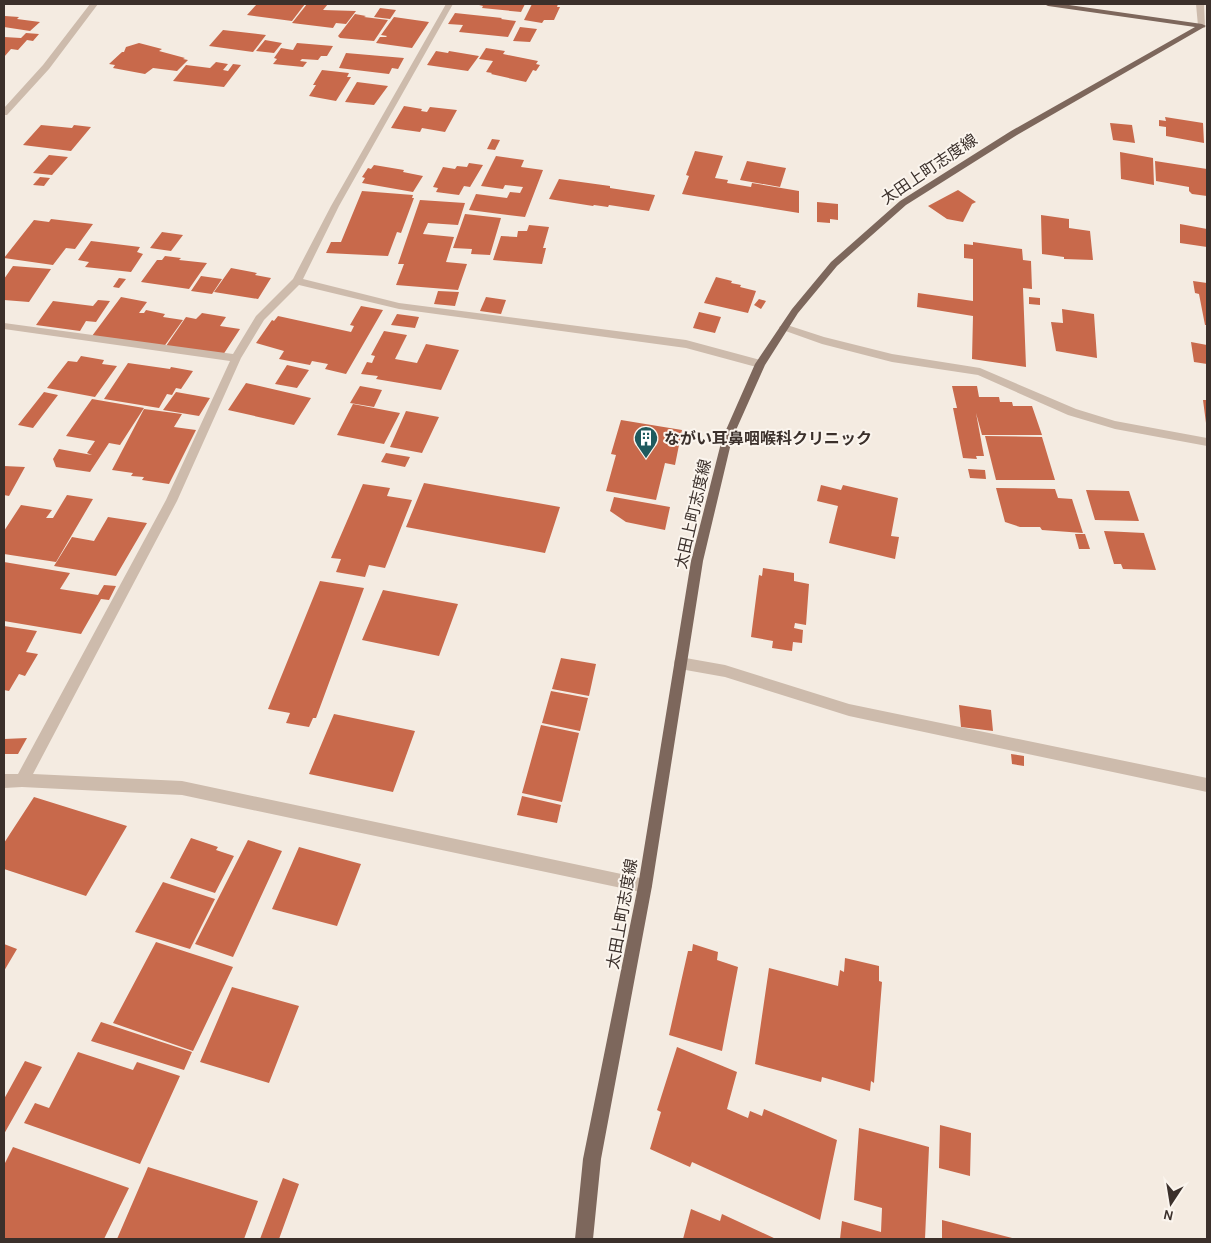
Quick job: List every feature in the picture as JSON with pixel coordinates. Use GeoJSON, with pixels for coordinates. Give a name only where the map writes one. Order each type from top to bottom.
{"type":"FeatureCollection","features":[{"type":"Feature","properties":{"kind":"main road"},"geometry":{"type":"LineString","coordinates":[[1048,4],[1204,27]]}},
{"type":"Feature","properties":{"kind":"main road","name":"太田上町志度線"},"geometry":{"type":"LineString","coordinates":[[584,1239],[592,1159],[644,886],[697,561],[727,439],[760,364],[784,328],[834,264],[903,202],[1014,133],[1204,27]]}},
{"type":"Feature","properties":{"kind":"street"},"geometry":{"type":"LineString","coordinates":[[4,112],[46,67],[94,4]]}},
{"type":"Feature","properties":{"kind":"street"},"geometry":{"type":"LineString","coordinates":[[22,780],[171,501],[236,358],[260,318],[297,281],[339,198],[449,4]]}},
{"type":"Feature","properties":{"kind":"street"},"geometry":{"type":"LineString","coordinates":[[1200,4],[1204,27]]}},
{"type":"Feature","properties":{"kind":"street"},"geometry":{"type":"LineString","coordinates":[[297,281],[399,306],[686,344],[760,364]]}},
{"type":"Feature","properties":{"kind":"street"},"geometry":{"type":"LineString","coordinates":[[4,326],[236,358]]}},
{"type":"Feature","properties":{"kind":"street"},"geometry":{"type":"LineString","coordinates":[[784,328],[892,358],[980,372],[1072,412],[1114,425],[1207,442]]}},
{"type":"Feature","properties":{"kind":"street"},"geometry":{"type":"LineString","coordinates":[[680,663],[725,672],[849,710],[1207,785]]}},
{"type":"Feature","properties":{"kind":"street"},"geometry":{"type":"LineString","coordinates":[[4,781],[22,780],[182,788],[644,886]]}},
{"type":"Feature","properties":{"kind":"building"},"geometry":{"type":"Polygon","coordinates":[[[257,4],[305,4],[292,21],[247,15],[257,4]]]}},
{"type":"Feature","properties":{"kind":"building"},"geometry":{"type":"Polygon","coordinates":[[[307,4],[328,4],[323,10],[356,11],[346,24],[336,23],[333,28],[292,23],[307,4]]]}},
{"type":"Feature","properties":{"kind":"building"},"geometry":{"type":"Polygon","coordinates":[[[475,4],[525,4],[521,12],[482,8],[483,6],[475,4]]]}},
{"type":"Feature","properties":{"kind":"building"},"geometry":{"type":"Polygon","coordinates":[[[532,4],[558,4],[557,7],[560,7],[554,20],[544,20],[542,23],[524,20],[532,4]]]}},
{"type":"Feature","properties":{"kind":"building"},"geometry":{"type":"Polygon","coordinates":[[[380,8],[396,10],[390,19],[374,17],[380,8]]]}},
{"type":"Feature","properties":{"kind":"building"},"geometry":{"type":"Polygon","coordinates":[[[455,13],[516,21],[508,37],[459,32],[463,25],[448,24],[455,13]]]}},
{"type":"Feature","properties":{"kind":"building"},"geometry":{"type":"Polygon","coordinates":[[[355,14],[388,20],[374,41],[340,38],[338,36],[355,14]]]}},
{"type":"Feature","properties":{"kind":"building"},"geometry":{"type":"Polygon","coordinates":[[[5,16],[40,22],[30,31],[4,27],[5,16]]]}},
{"type":"Feature","properties":{"kind":"building"},"geometry":{"type":"Polygon","coordinates":[[[394,17],[429,22],[412,48],[376,43],[380,37],[387,36],[381,35],[394,17]]]}},
{"type":"Feature","properties":{"kind":"building"},"geometry":{"type":"Polygon","coordinates":[[[520,27],[537,29],[530,42],[513,41],[520,27]]]}},
{"type":"Feature","properties":{"kind":"building"},"geometry":{"type":"Polygon","coordinates":[[[223,30],[266,35],[253,52],[209,46],[223,30]]]}},
{"type":"Feature","properties":{"kind":"building"},"geometry":{"type":"Polygon","coordinates":[[[26,33],[39,34],[33,41],[27,40],[18,50],[11,49],[4,57],[4,37],[21,38],[26,33]]]}},
{"type":"Feature","properties":{"kind":"building"},"geometry":{"type":"Polygon","coordinates":[[[265,40],[282,43],[274,53],[256,51],[265,40]]]}},
{"type":"Feature","properties":{"kind":"building"},"geometry":{"type":"Polygon","coordinates":[[[139,43],[162,49],[159,51],[188,60],[177,71],[153,68],[145,74],[113,68],[115,65],[109,64],[124,52],[126,47],[139,43]]]}},
{"type":"Feature","properties":{"kind":"building"},"geometry":{"type":"Polygon","coordinates":[[[297,43],[333,46],[327,56],[321,56],[318,60],[302,59],[300,61],[307,62],[303,67],[273,64],[277,59],[274,58],[281,48],[293,50],[297,43]]]}},
{"type":"Feature","properties":{"kind":"building"},"geometry":{"type":"Polygon","coordinates":[[[486,48],[505,51],[503,54],[538,61],[536,64],[540,65],[536,71],[533,70],[526,82],[491,74],[486,72],[493,61],[479,59],[486,48]]]}},
{"type":"Feature","properties":{"kind":"building"},"geometry":{"type":"Polygon","coordinates":[[[436,51],[448,53],[449,51],[479,56],[468,71],[427,65],[436,51]]]}},
{"type":"Feature","properties":{"kind":"building"},"geometry":{"type":"Polygon","coordinates":[[[346,53],[404,58],[398,69],[392,68],[389,74],[339,68],[346,53]]]}},
{"type":"Feature","properties":{"kind":"building"},"geometry":{"type":"Polygon","coordinates":[[[216,62],[228,64],[223,70],[228,71],[233,64],[241,65],[224,87],[173,81],[186,65],[210,68],[216,62]]]}},
{"type":"Feature","properties":{"kind":"building"},"geometry":{"type":"Polygon","coordinates":[[[322,70],[349,73],[347,77],[351,77],[336,101],[309,96],[322,70]]]}},
{"type":"Feature","properties":{"kind":"building"},"geometry":{"type":"Polygon","coordinates":[[[357,82],[388,86],[374,105],[345,102],[357,82]]]}},
{"type":"Feature","properties":{"kind":"building"},"geometry":{"type":"Polygon","coordinates":[[[404,106],[422,109],[421,111],[427,112],[430,107],[457,110],[445,132],[422,128],[420,132],[391,128],[404,106]]]}},
{"type":"Feature","properties":{"kind":"building"},"geometry":{"type":"Polygon","coordinates":[[[1165,117],[1203,123],[1204,143],[1166,136],[1166,127],[1159,126],[1159,120],[1166,121],[1165,117]]]}},
{"type":"Feature","properties":{"kind":"building"},"geometry":{"type":"Polygon","coordinates":[[[1110,123],[1132,125],[1135,143],[1113,140],[1110,123]]]}},
{"type":"Feature","properties":{"kind":"building"},"geometry":{"type":"Polygon","coordinates":[[[41,125],[72,128],[74,125],[91,127],[71,151],[23,145],[41,125]]]}},
{"type":"Feature","properties":{"kind":"building"},"geometry":{"type":"Polygon","coordinates":[[[492,139],[500,140],[495,150],[487,149],[492,139]]]}},
{"type":"Feature","properties":{"kind":"building"},"geometry":{"type":"Polygon","coordinates":[[[695,151],[723,156],[715,178],[728,180],[727,183],[751,187],[752,183],[799,191],[799,213],[682,194],[689,176],[686,175],[695,151]]]}},
{"type":"Feature","properties":{"kind":"building"},"geometry":{"type":"Polygon","coordinates":[[[1120,152],[1153,158],[1154,185],[1121,179],[1120,152]]]}},
{"type":"Feature","properties":{"kind":"building"},"geometry":{"type":"Polygon","coordinates":[[[49,155],[68,157],[52,175],[33,173],[49,155]]]}},
{"type":"Feature","properties":{"kind":"building"},"geometry":{"type":"Polygon","coordinates":[[[496,156],[524,160],[521,167],[543,170],[525,217],[469,210],[476,194],[507,198],[510,192],[520,193],[523,187],[505,185],[503,189],[481,186],[496,156]]]}},
{"type":"Feature","properties":{"kind":"building"},"geometry":{"type":"Polygon","coordinates":[[[747,161],[786,168],[780,187],[740,180],[747,161]]]}},
{"type":"Feature","properties":{"kind":"building"},"geometry":{"type":"Polygon","coordinates":[[[1155,161],[1207,169],[1207,196],[1192,194],[1189,191],[1189,187],[1156,181],[1155,161]]]}},
{"type":"Feature","properties":{"kind":"building"},"geometry":{"type":"Polygon","coordinates":[[[469,163],[483,165],[470,187],[464,186],[459,195],[436,192],[438,188],[433,187],[443,167],[455,169],[457,166],[467,167],[469,163]]]}},
{"type":"Feature","properties":{"kind":"building"},"geometry":{"type":"Polygon","coordinates":[[[374,165],[404,170],[403,172],[423,176],[413,192],[362,183],[365,178],[362,177],[368,168],[371,169],[374,165]]]}},
{"type":"Feature","properties":{"kind":"building"},"geometry":{"type":"Polygon","coordinates":[[[40,177],[50,178],[44,186],[33,185],[40,177]]]}},
{"type":"Feature","properties":{"kind":"building"},"geometry":{"type":"Polygon","coordinates":[[[559,179],[655,195],[649,211],[609,205],[608,207],[593,206],[549,199],[559,179]]]}},
{"type":"Feature","properties":{"kind":"building"},"geometry":{"type":"Polygon","coordinates":[[[958,190],[976,202],[972,204],[963,222],[947,219],[928,206],[958,190]]]}},
{"type":"Feature","properties":{"kind":"building"},"geometry":{"type":"Polygon","coordinates":[[[362,191],[413,195],[412,198],[414,198],[401,233],[397,232],[388,256],[326,253],[331,242],[341,242],[362,191]]]}},
{"type":"Feature","properties":{"kind":"building"},"geometry":{"type":"Polygon","coordinates":[[[420,200],[465,203],[458,225],[428,223],[423,234],[454,237],[446,262],[467,264],[458,290],[396,285],[404,264],[398,264],[420,200]]]}},
{"type":"Feature","properties":{"kind":"building"},"geometry":{"type":"Polygon","coordinates":[[[817,202],[838,204],[838,220],[830,219],[830,223],[817,222],[817,202]]]}},
{"type":"Feature","properties":{"kind":"building"},"geometry":{"type":"Polygon","coordinates":[[[465,214],[501,218],[490,255],[471,254],[472,249],[453,248],[465,214]]]}},
{"type":"Feature","properties":{"kind":"building"},"geometry":{"type":"Polygon","coordinates":[[[1041,215],[1069,219],[1069,228],[1090,231],[1093,260],[1064,259],[1064,257],[1042,254],[1041,215]]]}},
{"type":"Feature","properties":{"kind":"building"},"geometry":{"type":"Polygon","coordinates":[[[51,219],[93,224],[75,249],[66,248],[53,265],[4,258],[34,220],[49,222],[51,219]]]}},
{"type":"Feature","properties":{"kind":"building"},"geometry":{"type":"Polygon","coordinates":[[[1180,224],[1207,229],[1207,247],[1180,243],[1180,224]]]}},
{"type":"Feature","properties":{"kind":"building"},"geometry":{"type":"Polygon","coordinates":[[[529,225],[549,227],[543,248],[546,248],[542,264],[493,260],[501,236],[517,237],[518,231],[527,231],[529,225]]]}},
{"type":"Feature","properties":{"kind":"building"},"geometry":{"type":"Polygon","coordinates":[[[162,232],[183,235],[171,251],[150,248],[162,232]]]}},
{"type":"Feature","properties":{"kind":"building"},"geometry":{"type":"Polygon","coordinates":[[[91,241],[140,247],[137,252],[143,254],[131,272],[85,267],[89,262],[78,260],[91,241]]]}},
{"type":"Feature","properties":{"kind":"building"},"geometry":{"type":"Polygon","coordinates":[[[973,242],[1022,249],[1023,260],[1031,261],[1032,289],[1023,288],[1026,367],[972,359],[973,316],[917,307],[918,293],[973,301],[973,259],[964,258],[964,244],[973,245],[973,242]]]}},
{"type":"Feature","properties":{"kind":"building"},"geometry":{"type":"Polygon","coordinates":[[[165,256],[181,258],[179,260],[207,263],[189,289],[141,282],[157,260],[162,260],[165,256]]]}},
{"type":"Feature","properties":{"kind":"building"},"geometry":{"type":"Polygon","coordinates":[[[13,266],[51,269],[29,302],[4,300],[4,279],[13,266]]]}},
{"type":"Feature","properties":{"kind":"building"},"geometry":{"type":"Polygon","coordinates":[[[231,268],[271,278],[258,299],[214,292],[231,268]]]}},
{"type":"Feature","properties":{"kind":"building"},"geometry":{"type":"Polygon","coordinates":[[[201,276],[222,279],[212,294],[191,291],[201,276]]]}},
{"type":"Feature","properties":{"kind":"building"},"geometry":{"type":"Polygon","coordinates":[[[716,277],[732,281],[731,283],[741,285],[740,287],[756,291],[748,313],[704,303],[716,277]]]}},
{"type":"Feature","properties":{"kind":"building"},"geometry":{"type":"Polygon","coordinates":[[[119,278],[126,279],[119,288],[113,287],[119,278]]]}},
{"type":"Feature","properties":{"kind":"building"},"geometry":{"type":"Polygon","coordinates":[[[1193,281],[1207,283],[1207,325],[1205,325],[1199,294],[1195,293],[1193,281]]]}},
{"type":"Feature","properties":{"kind":"building"},"geometry":{"type":"Polygon","coordinates":[[[438,291],[459,292],[455,306],[434,304],[438,291]]]}},
{"type":"Feature","properties":{"kind":"building"},"geometry":{"type":"Polygon","coordinates":[[[121,297],[147,302],[139,313],[144,313],[146,310],[165,314],[163,317],[183,320],[163,348],[92,336],[121,297]]]}},
{"type":"Feature","properties":{"kind":"building"},"geometry":{"type":"Polygon","coordinates":[[[486,297],[506,300],[501,314],[480,311],[486,297]]]}},
{"type":"Feature","properties":{"kind":"building"},"geometry":{"type":"Polygon","coordinates":[[[1029,297],[1040,298],[1040,305],[1029,304],[1029,297]]]}},
{"type":"Feature","properties":{"kind":"building"},"geometry":{"type":"Polygon","coordinates":[[[759,299],[766,301],[761,309],[754,305],[759,299]]]}},
{"type":"Feature","properties":{"kind":"building"},"geometry":{"type":"Polygon","coordinates":[[[98,300],[110,301],[96,322],[86,321],[80,331],[36,325],[53,301],[93,306],[98,300]]]}},
{"type":"Feature","properties":{"kind":"building"},"geometry":{"type":"Polygon","coordinates":[[[361,306],[383,310],[346,374],[325,369],[328,364],[312,361],[310,365],[279,359],[284,351],[256,343],[272,320],[274,321],[278,316],[351,332],[354,326],[350,325],[361,306]]]}},
{"type":"Feature","properties":{"kind":"building"},"geometry":{"type":"Polygon","coordinates":[[[1062,309],[1094,314],[1097,358],[1056,351],[1051,322],[1063,323],[1062,309]]]}},
{"type":"Feature","properties":{"kind":"building"},"geometry":{"type":"Polygon","coordinates":[[[699,312],[721,317],[715,333],[693,328],[699,312]]]}},
{"type":"Feature","properties":{"kind":"building"},"geometry":{"type":"Polygon","coordinates":[[[202,313],[226,317],[220,326],[240,329],[221,358],[166,346],[186,317],[196,319],[202,313]]]}},
{"type":"Feature","properties":{"kind":"building"},"geometry":{"type":"Polygon","coordinates":[[[397,314],[419,317],[415,328],[391,325],[397,314]]]}},
{"type":"Feature","properties":{"kind":"building"},"geometry":{"type":"Polygon","coordinates":[[[384,331],[407,335],[395,359],[417,363],[426,344],[459,350],[441,390],[376,379],[378,376],[361,374],[367,362],[372,363],[375,356],[371,355],[384,331]]]}},
{"type":"Feature","properties":{"kind":"building"},"geometry":{"type":"Polygon","coordinates":[[[1191,342],[1207,345],[1207,364],[1194,362],[1191,342]]]}},
{"type":"Feature","properties":{"kind":"building"},"geometry":{"type":"Polygon","coordinates":[[[81,356],[104,360],[102,364],[117,366],[95,397],[47,388],[68,361],[77,362],[81,356]]]}},
{"type":"Feature","properties":{"kind":"building"},"geometry":{"type":"Polygon","coordinates":[[[128,363],[193,371],[181,389],[176,388],[172,395],[167,394],[159,408],[104,399],[128,363]]]}},
{"type":"Feature","properties":{"kind":"building"},"geometry":{"type":"Polygon","coordinates":[[[287,365],[309,370],[297,388],[275,384],[287,365]]]}},
{"type":"Feature","properties":{"kind":"building"},"geometry":{"type":"Polygon","coordinates":[[[246,383],[311,398],[294,425],[228,410],[246,383]]]}},
{"type":"Feature","properties":{"kind":"building"},"geometry":{"type":"Polygon","coordinates":[[[360,386],[382,390],[374,407],[350,403],[360,386]]]}},
{"type":"Feature","properties":{"kind":"building"},"geometry":{"type":"Polygon","coordinates":[[[952,386],[977,386],[979,397],[999,397],[1000,402],[1012,402],[1013,406],[1032,406],[1042,435],[982,435],[976,413],[984,456],[976,456],[977,459],[963,458],[953,408],[957,408],[952,386]]]}},
{"type":"Feature","properties":{"kind":"building"},"geometry":{"type":"Polygon","coordinates":[[[44,392],[58,395],[33,428],[18,425],[44,392]]]}},
{"type":"Feature","properties":{"kind":"building"},"geometry":{"type":"Polygon","coordinates":[[[176,392],[210,398],[199,416],[163,410],[176,392]]]}},
{"type":"Feature","properties":{"kind":"building"},"geometry":{"type":"Polygon","coordinates":[[[92,399],[144,408],[120,445],[109,443],[90,472],[56,467],[53,459],[59,449],[92,455],[87,453],[95,441],[66,436],[92,399]]]}},
{"type":"Feature","properties":{"kind":"building"},"geometry":{"type":"Polygon","coordinates":[[[1203,400],[1207,400],[1207,423],[1206,423],[1203,400]]]}},
{"type":"Feature","properties":{"kind":"building"},"geometry":{"type":"Polygon","coordinates":[[[353,404],[400,413],[384,444],[337,435],[353,404]]]}},
{"type":"Feature","properties":{"kind":"building"},"geometry":{"type":"Polygon","coordinates":[[[144,409],[182,414],[174,427],[196,430],[169,484],[142,480],[144,477],[131,476],[133,473],[112,470],[144,409]]]}},
{"type":"Feature","properties":{"kind":"building"},"geometry":{"type":"Polygon","coordinates":[[[406,411],[439,417],[422,453],[390,447],[406,411]]]}},
{"type":"Feature","properties":{"kind":"building","name":"ながい耳鼻咽喉科クリニック"},"geometry":{"type":"Polygon","coordinates":[[[621,420],[682,430],[675,465],[665,463],[656,500],[606,491],[616,455],[611,454],[621,420]]]}},
{"type":"Feature","properties":{"kind":"building"},"geometry":{"type":"Polygon","coordinates":[[[985,436],[1042,437],[1055,480],[996,480],[985,436]]]}},
{"type":"Feature","properties":{"kind":"building"},"geometry":{"type":"Polygon","coordinates":[[[386,453],[410,457],[405,467],[381,462],[386,453]]]}},
{"type":"Feature","properties":{"kind":"building"},"geometry":{"type":"Polygon","coordinates":[[[4,466],[25,467],[9,496],[4,495],[4,466]]]}},
{"type":"Feature","properties":{"kind":"building"},"geometry":{"type":"Polygon","coordinates":[[[968,469],[985,470],[986,479],[970,478],[968,469]]]}},
{"type":"Feature","properties":{"kind":"building"},"geometry":{"type":"Polygon","coordinates":[[[424,483],[560,507],[545,553],[406,527],[424,483]]]}},
{"type":"Feature","properties":{"kind":"building"},"geometry":{"type":"Polygon","coordinates":[[[363,484],[390,488],[387,496],[412,500],[385,568],[369,565],[365,577],[336,572],[341,559],[331,558],[363,484]]]}},
{"type":"Feature","properties":{"kind":"building"},"geometry":{"type":"Polygon","coordinates":[[[821,485],[841,490],[843,485],[898,498],[891,536],[899,537],[895,559],[829,543],[838,506],[817,501],[821,485]]]}},
{"type":"Feature","properties":{"kind":"building"},"geometry":{"type":"Polygon","coordinates":[[[996,488],[1055,489],[1058,498],[1072,499],[1083,533],[1042,530],[1040,527],[1020,527],[1005,522],[996,488]]]}},
{"type":"Feature","properties":{"kind":"building"},"geometry":{"type":"Polygon","coordinates":[[[1086,490],[1129,491],[1139,521],[1095,520],[1086,490]]]}},
{"type":"Feature","properties":{"kind":"building"},"geometry":{"type":"Polygon","coordinates":[[[67,495],[93,499],[56,562],[4,554],[4,531],[21,505],[52,510],[46,518],[53,518],[67,495]]]}},
{"type":"Feature","properties":{"kind":"building"},"geometry":{"type":"Polygon","coordinates":[[[614,497],[670,507],[665,530],[626,522],[610,511],[614,497]]]}},
{"type":"Feature","properties":{"kind":"building"},"geometry":{"type":"Polygon","coordinates":[[[108,517],[147,523],[116,576],[54,566],[72,537],[94,541],[108,517]]]}},
{"type":"Feature","properties":{"kind":"building"},"geometry":{"type":"Polygon","coordinates":[[[1104,531],[1144,533],[1156,570],[1123,569],[1121,564],[1114,564],[1104,531]]]}},
{"type":"Feature","properties":{"kind":"building"},"geometry":{"type":"Polygon","coordinates":[[[1075,534],[1085,534],[1090,549],[1079,549],[1075,534]]]}},
{"type":"Feature","properties":{"kind":"building"},"geometry":{"type":"Polygon","coordinates":[[[4,562],[70,573],[60,589],[98,595],[104,585],[116,586],[109,600],[101,599],[81,634],[4,621],[4,562]]]}},
{"type":"Feature","properties":{"kind":"building"},"geometry":{"type":"Polygon","coordinates":[[[763,568],[794,573],[794,581],[809,584],[806,625],[795,623],[794,628],[803,630],[802,643],[793,642],[792,651],[772,648],[773,641],[751,637],[759,575],[762,576],[763,568]]]}},
{"type":"Feature","properties":{"kind":"building"},"geometry":{"type":"Polygon","coordinates":[[[320,581],[364,588],[316,718],[313,718],[309,727],[286,723],[290,713],[268,709],[320,581]]]}},
{"type":"Feature","properties":{"kind":"building"},"geometry":{"type":"Polygon","coordinates":[[[383,590],[458,604],[439,656],[362,640],[383,590]]]}},
{"type":"Feature","properties":{"kind":"building"},"geometry":{"type":"Polygon","coordinates":[[[4,626],[37,631],[26,652],[38,654],[25,676],[19,674],[9,691],[4,690],[4,626]]]}},
{"type":"Feature","properties":{"kind":"building"},"geometry":{"type":"Polygon","coordinates":[[[561,658],[596,664],[589,696],[552,689],[561,658]]]}},
{"type":"Feature","properties":{"kind":"building"},"geometry":{"type":"Polygon","coordinates":[[[551,691],[588,698],[580,731],[542,723],[551,691]]]}},
{"type":"Feature","properties":{"kind":"building"},"geometry":{"type":"Polygon","coordinates":[[[959,705],[991,710],[993,731],[961,727],[959,705]]]}},
{"type":"Feature","properties":{"kind":"building"},"geometry":{"type":"Polygon","coordinates":[[[334,714],[415,731],[393,792],[309,774],[334,714]]]}},
{"type":"Feature","properties":{"kind":"building"},"geometry":{"type":"Polygon","coordinates":[[[541,725],[579,733],[562,802],[522,793],[541,725]]]}},
{"type":"Feature","properties":{"kind":"building"},"geometry":{"type":"Polygon","coordinates":[[[27,738],[18,754],[4,754],[4,739],[27,738]]]}},
{"type":"Feature","properties":{"kind":"building"},"geometry":{"type":"Polygon","coordinates":[[[1011,754],[1024,756],[1024,766],[1012,764],[1011,754]]]}},
{"type":"Feature","properties":{"kind":"building"},"geometry":{"type":"Polygon","coordinates":[[[522,796],[561,805],[557,823],[517,815],[522,796]]]}},
{"type":"Feature","properties":{"kind":"building"},"geometry":{"type":"Polygon","coordinates":[[[34,797],[127,826],[86,896],[4,869],[4,843],[34,797]]]}},
{"type":"Feature","properties":{"kind":"building"},"geometry":{"type":"Polygon","coordinates":[[[191,838],[218,847],[216,850],[234,856],[215,893],[170,878],[191,838]]]}},
{"type":"Feature","properties":{"kind":"building"},"geometry":{"type":"Polygon","coordinates":[[[248,840],[282,851],[233,957],[195,944],[248,840]]]}},
{"type":"Feature","properties":{"kind":"building"},"geometry":{"type":"Polygon","coordinates":[[[299,847],[361,864],[337,926],[272,909],[299,847]]]}},
{"type":"Feature","properties":{"kind":"building"},"geometry":{"type":"Polygon","coordinates":[[[163,882],[215,899],[190,949],[135,932],[163,882]]]}},
{"type":"Feature","properties":{"kind":"building"},"geometry":{"type":"Polygon","coordinates":[[[156,942],[233,967],[193,1051],[113,1023],[156,942]]]}},
{"type":"Feature","properties":{"kind":"building"},"geometry":{"type":"Polygon","coordinates":[[[4,944],[17,949],[4,971],[4,944]]]}},
{"type":"Feature","properties":{"kind":"building"},"geometry":{"type":"Polygon","coordinates":[[[693,944],[718,952],[717,960],[738,967],[722,1051],[669,1035],[688,951],[692,951],[693,944]]]}},
{"type":"Feature","properties":{"kind":"building"},"geometry":{"type":"Polygon","coordinates":[[[845,958],[879,966],[879,981],[882,982],[874,1083],[871,1081],[870,1091],[822,1077],[821,1082],[755,1064],[769,968],[838,986],[840,970],[844,972],[845,958]]]}},
{"type":"Feature","properties":{"kind":"building"},"geometry":{"type":"Polygon","coordinates":[[[232,987],[299,1006],[269,1083],[200,1062],[232,987]]]}},
{"type":"Feature","properties":{"kind":"building"},"geometry":{"type":"Polygon","coordinates":[[[101,1022],[192,1052],[184,1070],[91,1041],[101,1022]]]}},
{"type":"Feature","properties":{"kind":"building"},"geometry":{"type":"Polygon","coordinates":[[[677,1047],[737,1072],[727,1109],[748,1118],[750,1111],[762,1116],[764,1109],[837,1140],[820,1220],[692,1162],[690,1167],[650,1149],[661,1112],[657,1110],[677,1047]]]}},
{"type":"Feature","properties":{"kind":"building"},"geometry":{"type":"Polygon","coordinates":[[[78,1052],[133,1070],[137,1062],[180,1076],[140,1164],[24,1123],[35,1103],[49,1108],[78,1052]]]}},
{"type":"Feature","properties":{"kind":"building"},"geometry":{"type":"Polygon","coordinates":[[[25,1061],[42,1067],[4,1134],[4,1099],[25,1061]]]}},
{"type":"Feature","properties":{"kind":"building"},"geometry":{"type":"Polygon","coordinates":[[[940,1125],[971,1133],[970,1176],[939,1168],[940,1125]]]}},
{"type":"Feature","properties":{"kind":"building"},"geometry":{"type":"Polygon","coordinates":[[[859,1128],[929,1147],[925,1239],[840,1239],[842,1221],[881,1232],[882,1208],[854,1200],[859,1128]]]}},
{"type":"Feature","properties":{"kind":"building"},"geometry":{"type":"Polygon","coordinates":[[[13,1147],[129,1188],[104,1239],[4,1239],[4,1165],[13,1147]]]}},
{"type":"Feature","properties":{"kind":"building"},"geometry":{"type":"Polygon","coordinates":[[[148,1167],[258,1201],[244,1239],[117,1239],[148,1167]]]}},
{"type":"Feature","properties":{"kind":"building"},"geometry":{"type":"Polygon","coordinates":[[[283,1178],[299,1184],[279,1239],[260,1239],[283,1178]]]}},
{"type":"Feature","properties":{"kind":"building"},"geometry":{"type":"Polygon","coordinates":[[[691,1209],[720,1221],[722,1214],[776,1239],[683,1239],[691,1209]]]}},
{"type":"Feature","properties":{"kind":"building"},"geometry":{"type":"Polygon","coordinates":[[[942,1220],[1016,1239],[942,1239],[942,1220]]]}},
{"type":"Feature","properties":{"kind":"place","name":"ながい耳鼻咽喉科クリニック"},"geometry":{"type":"Point","coordinates":[646,459]}}]}
